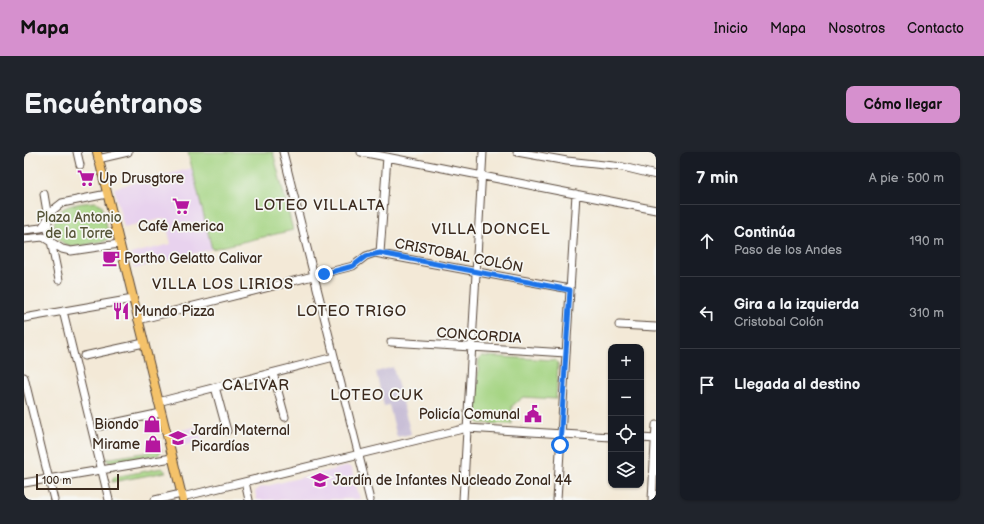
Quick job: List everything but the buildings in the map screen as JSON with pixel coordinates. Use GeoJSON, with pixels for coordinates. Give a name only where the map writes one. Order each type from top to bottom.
{"type":"FeatureCollection","features":[{"type":"Feature","properties":{"kind":"main road"},"geometry":{"type":"LineString","coordinates":[[97,155],[182,497]]}},
{"type":"Feature","properties":{"kind":"street"},"geometry":{"type":"LineString","coordinates":[[77,152],[80,165]]}},
{"type":"Feature","properties":{"kind":"street"},"geometry":{"type":"LineString","coordinates":[[97,155],[128,152]]}},
{"type":"Feature","properties":{"kind":"street"},"geometry":{"type":"LineString","coordinates":[[282,152],[370,500]]}},
{"type":"Feature","properties":{"kind":"street"},"geometry":{"type":"LineString","coordinates":[[361,152],[656,210]]}},
{"type":"Feature","properties":{"kind":"street"},"geometry":{"type":"LineString","coordinates":[[463,500],[483,152]]}},
{"type":"Feature","properties":{"kind":"street"},"geometry":{"type":"LineString","coordinates":[[517,152],[567,161],[624,167],[656,175]]}},
{"type":"Feature","properties":{"kind":"street"},"geometry":{"type":"LineString","coordinates":[[380,253],[387,157]]}},
{"type":"Feature","properties":{"kind":"street"},"geometry":{"type":"LineString","coordinates":[[44,194],[48,218],[48,230],[59,280]]}},
{"type":"Feature","properties":{"kind":"street"},"geometry":{"type":"LineString","coordinates":[[24,230],[41,228],[53,210],[62,203],[107,194]]}},
{"type":"Feature","properties":{"kind":"street"},"geometry":{"type":"LineString","coordinates":[[557,500],[576,194]]}},
{"type":"Feature","properties":{"kind":"street"},"geometry":{"type":"LineString","coordinates":[[24,239],[40,236],[51,241],[62,249],[71,252],[119,244]]}},
{"type":"Feature","properties":{"kind":"street","name":"CRISTOBAL COLÓN"},"geometry":{"type":"LineString","coordinates":[[138,320],[353,266],[366,256],[380,253],[570,290]]}},
{"type":"Feature","properties":{"kind":"street"},"geometry":{"type":"LineString","coordinates":[[24,318],[133,299]]}},
{"type":"Feature","properties":{"kind":"street"},"geometry":{"type":"LineString","coordinates":[[63,311],[109,500]]}},
{"type":"Feature","properties":{"kind":"street"},"geometry":{"type":"LineString","coordinates":[[619,325],[656,327]]}},
{"type":"Feature","properties":{"kind":"street","name":"CONCORDIA"},"geometry":{"type":"LineString","coordinates":[[391,342],[566,353]]}},
{"type":"Feature","properties":{"kind":"street"},"geometry":{"type":"LineString","coordinates":[[84,356],[144,343]]}},
{"type":"Feature","properties":{"kind":"street"},"geometry":{"type":"LineString","coordinates":[[158,402],[334,357]]}},
{"type":"Feature","properties":{"kind":"street"},"geometry":{"type":"LineString","coordinates":[[273,372],[285,417]]}},
{"type":"Feature","properties":{"kind":"street"},"geometry":{"type":"LineString","coordinates":[[24,377],[54,500]]}},
{"type":"Feature","properties":{"kind":"street"},"geometry":{"type":"LineString","coordinates":[[215,387],[227,431]]}},
{"type":"Feature","properties":{"kind":"street"},"geometry":{"type":"LineString","coordinates":[[100,426],[161,413]]}},
{"type":"Feature","properties":{"kind":"street"},"geometry":{"type":"LineString","coordinates":[[652,500],[656,425]]}},
{"type":"Feature","properties":{"kind":"street"},"geometry":{"type":"LineString","coordinates":[[155,500],[182,497],[467,428],[608,436]]}},
{"type":"Feature","properties":{"kind":"street"},"geometry":{"type":"LineString","coordinates":[[644,438],[656,439]]}},
{"type":"Feature","properties":{"kind":"street"},"geometry":{"type":"LineString","coordinates":[[24,484],[172,458]]}},
{"type":"Feature","properties":{"kind":"street"},"geometry":{"type":"LineString","coordinates":[[245,482],[250,500]]}},
{"type":"Feature","properties":{"kind":"shaded area"},"geometry":{"type":"Polygon","coordinates":[[[192,168],[212,249],[134,269],[130,254],[171,244],[165,218],[124,228],[114,188],[192,168]]]}},
{"type":"Feature","properties":{"kind":"shaded area"},"geometry":{"type":"Polygon","coordinates":[[[393,367],[411,434],[397,437],[389,405],[384,406],[376,372],[393,367]]]}},
{"type":"Feature","properties":{"kind":"shaded area","name":"Jardín Maternal Picardías"},"geometry":{"type":"Polygon","coordinates":[[[198,426],[202,441],[178,447],[174,432],[198,426]]]}},
{"type":"Feature","properties":{"kind":"shaded area"},"geometry":{"type":"Polygon","coordinates":[[[348,466],[352,469],[360,499],[257,500],[255,492],[258,488],[348,466]]]}},
{"type":"Feature","properties":{"kind":"green space"},"geometry":{"type":"Polygon","coordinates":[[[188,152],[273,152],[293,230],[212,249],[188,152]]]}},
{"type":"Feature","properties":{"kind":"green space","name":"Plaza Antonio de la Torre"},"geometry":{"type":"Polygon","coordinates":[[[96,202],[102,205],[109,237],[106,241],[72,246],[60,241],[54,225],[58,213],[71,206],[96,202]]]}},
{"type":"Feature","properties":{"kind":"green space"},"geometry":{"type":"Polygon","coordinates":[[[482,356],[554,360],[558,363],[556,399],[523,397],[512,406],[512,424],[479,423],[475,419],[479,359],[482,356]]]}},
{"type":"Feature","properties":{"kind":"green space"},"geometry":{"type":"Polygon","coordinates":[[[162,450],[158,455],[110,462],[105,459],[162,450]]]}},
{"type":"Feature","properties":{"kind":"green space"},"geometry":{"type":"Polygon","coordinates":[[[162,468],[166,472],[112,482],[114,477],[162,468]]]}},
{"type":"Feature","properties":{"kind":"place","name":"Up Drusgtore"},"geometry":{"type":"Point","coordinates":[86,178]}},
{"type":"Feature","properties":{"kind":"place","name":"Café America"},"geometry":{"type":"Point","coordinates":[181,206]}},
{"type":"Feature","properties":{"kind":"place","name":"Portho Gelatto Calivar"},"geometry":{"type":"Point","coordinates":[111,258]}},
{"type":"Feature","properties":{"kind":"place","name":"Mundo Pizza"},"geometry":{"type":"Point","coordinates":[121,311]}},
{"type":"Feature","properties":{"kind":"place","name":"Policía Comunal"},"geometry":{"type":"Point","coordinates":[533,414]}},
{"type":"Feature","properties":{"kind":"place","name":"Biondo"},"geometry":{"type":"Point","coordinates":[152,424]}},
{"type":"Feature","properties":{"kind":"place","name":"Jardín Maternal Picardías"},"geometry":{"type":"Point","coordinates":[178,438]}},
{"type":"Feature","properties":{"kind":"place","name":"Mirame"},"geometry":{"type":"Point","coordinates":[153,444]}},
{"type":"Feature","properties":{"kind":"place","name":"Jardín de Infantes Nucleado Zonal 44"},"geometry":{"type":"Point","coordinates":[320,480]}},
{"type":"Feature","properties":{"kind":"district","name":"LOTEO VILLALTA"},"geometry":{"type":"Point","coordinates":[320,205]}},
{"type":"Feature","properties":{"kind":"district","name":"VILLA DONCEL"},"geometry":{"type":"Point","coordinates":[491,229]}},
{"type":"Feature","properties":{"kind":"district","name":"VILLA LOS LIRIOS"},"geometry":{"type":"Point","coordinates":[223,284]}},
{"type":"Feature","properties":{"kind":"district","name":"LOTEO TRIGO"},"geometry":{"type":"Point","coordinates":[352,311]}},
{"type":"Feature","properties":{"kind":"district","name":"CALIVAR"},"geometry":{"type":"Point","coordinates":[256,385]}},
{"type":"Feature","properties":{"kind":"district","name":"LOTEO CUK"},"geometry":{"type":"Point","coordinates":[377,395]}},
{"type":"Feature","properties":{"kind":"route"},"geometry":{"type":"LineString","coordinates":[[324,274],[353,266],[366,256],[380,253],[570,290],[560,445]]}}]}
